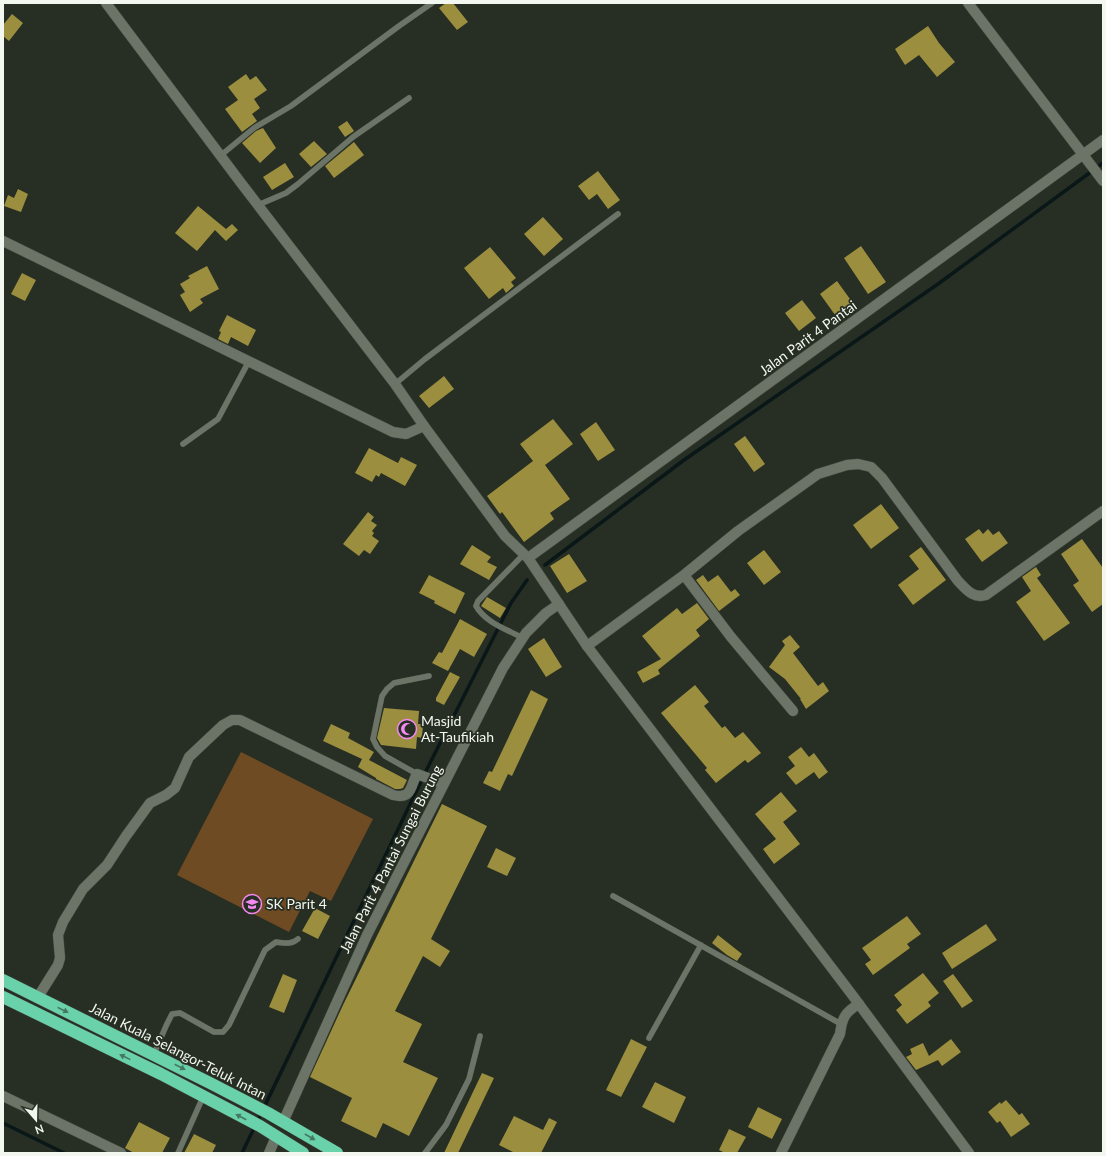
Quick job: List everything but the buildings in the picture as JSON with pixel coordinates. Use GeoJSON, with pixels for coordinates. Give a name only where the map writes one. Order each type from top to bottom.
{"type":"FeatureCollection","features":[{"type":"Feature","properties":{"kind":"highway","name":"Jalan Kuala Selangor-Teluk Intan"},"geometry":{"type":"LineString","coordinates":[[3,980],[154,1054],[268,1113],[337,1153]]}},
{"type":"Feature","properties":{"kind":"highway","name":"Jalan Kuala Selangor-Teluk Intan"},"geometry":{"type":"LineString","coordinates":[[3,997],[260,1126],[303,1153]]}},
{"type":"Feature","properties":{"kind":"street"},"geometry":{"type":"LineString","coordinates":[[106,3],[220,156],[395,384],[505,536],[526,556],[587,646],[969,1153]]}},
{"type":"Feature","properties":{"kind":"street"},"geometry":{"type":"LineString","coordinates":[[968,3],[1097,173]]}},
{"type":"Feature","properties":{"kind":"street","name":"Jalan Parit 4 Pantai"},"geometry":{"type":"LineString","coordinates":[[526,556],[1103,140]]}},
{"type":"Feature","properties":{"kind":"street"},"geometry":{"type":"LineString","coordinates":[[3,241],[249,360],[393,432],[406,434],[424,426]]}},
{"type":"Feature","properties":{"kind":"street"},"geometry":{"type":"LineString","coordinates":[[587,646],[684,575],[738,531],[818,474],[847,465],[858,464],[871,467],[882,478],[958,581],[969,592],[977,596],[986,595],[1103,511]]}},
{"type":"Feature","properties":{"kind":"street"},"geometry":{"type":"LineString","coordinates":[[684,575],[731,637],[793,711]]}},
{"type":"Feature","properties":{"kind":"street","name":"Jalan Parit 4 Pantai Sungai Burung"},"geometry":{"type":"LineString","coordinates":[[283,1122],[367,935],[503,668],[526,633],[546,613],[559,604]]}},
{"type":"Feature","properties":{"kind":"street"},"geometry":{"type":"LineString","coordinates":[[38,997],[58,964],[60,958],[58,935],[63,922],[84,889],[107,865],[150,803],[166,795],[175,788],[189,757],[224,725],[232,720],[240,720],[399,797],[406,795],[411,790],[415,778],[423,776],[444,784]]}},
{"type":"Feature","properties":{"kind":"street"},"geometry":{"type":"LineString","coordinates":[[781,1153],[840,1034],[841,1024],[845,1015],[858,1004]]}},
{"type":"Feature","properties":{"kind":"street"},"geometry":{"type":"LineString","coordinates":[[3,1096],[121,1153]]}},
{"type":"Feature","properties":{"kind":"street"},"geometry":{"type":"LineString","coordinates":[[269,1153],[276,1137]]}},
{"type":"Feature","properties":{"kind":"lane"},"geometry":{"type":"LineString","coordinates":[[220,156],[254,128],[291,106],[432,3]]}},
{"type":"Feature","properties":{"kind":"lane"},"geometry":{"type":"LineString","coordinates":[[258,205],[286,193],[353,137],[408,98]]}},
{"type":"Feature","properties":{"kind":"lane"},"geometry":{"type":"LineString","coordinates":[[395,384],[425,359],[618,214]]}},
{"type":"Feature","properties":{"kind":"lane"},"geometry":{"type":"LineString","coordinates":[[184,444],[218,418],[249,360]]}},
{"type":"Feature","properties":{"kind":"lane"},"geometry":{"type":"LineString","coordinates":[[523,638],[495,624],[480,614],[476,606],[478,601],[526,556]]}},
{"type":"Feature","properties":{"kind":"lane"},"geometry":{"type":"LineString","coordinates":[[423,776],[385,756],[377,747],[373,739],[382,696],[387,689],[394,683],[429,676]]}},
{"type":"Feature","properties":{"kind":"lane"},"geometry":{"type":"LineString","coordinates":[[613,896],[841,1024]]}},
{"type":"Feature","properties":{"kind":"lane"},"geometry":{"type":"LineString","coordinates":[[154,1054],[172,1014],[180,1013],[214,1032],[223,1032],[229,1026],[265,950],[276,942],[287,944],[294,943],[298,939]]}},
{"type":"Feature","properties":{"kind":"lane"},"geometry":{"type":"LineString","coordinates":[[648,1038],[701,945]]}},
{"type":"Feature","properties":{"kind":"lane"},"geometry":{"type":"LineString","coordinates":[[425,1153],[446,1125],[463,1092],[469,1079],[480,1036]]}},
{"type":"Feature","properties":{"kind":"lane"},"geometry":{"type":"LineString","coordinates":[[178,1153],[203,1097]]}},
{"type":"Feature","properties":{"kind":"shaded area"},"geometry":{"type":"Polygon","coordinates":[[[241,752],[373,819],[331,901],[310,891],[289,932],[177,875],[241,752]]]}},
{"type":"Feature","properties":{"kind":"waterway"},"geometry":{"type":"LineString","coordinates":[[545,565],[684,460],[938,284],[1103,163]]}},
{"type":"Feature","properties":{"kind":"waterway"},"geometry":{"type":"LineString","coordinates":[[242,1153],[429,765],[511,603],[527,580]]}},
{"type":"Feature","properties":{"kind":"waterway"},"geometry":{"type":"LineString","coordinates":[[3,1123],[64,1153]]}},
{"type":"Feature","properties":{"kind":"place","name":"Masjid At-Taufikiah"},"geometry":{"type":"Point","coordinates":[407,729]}},
{"type":"Feature","properties":{"kind":"place","name":"SK Parit 4"},"geometry":{"type":"Point","coordinates":[252,904]}}]}
